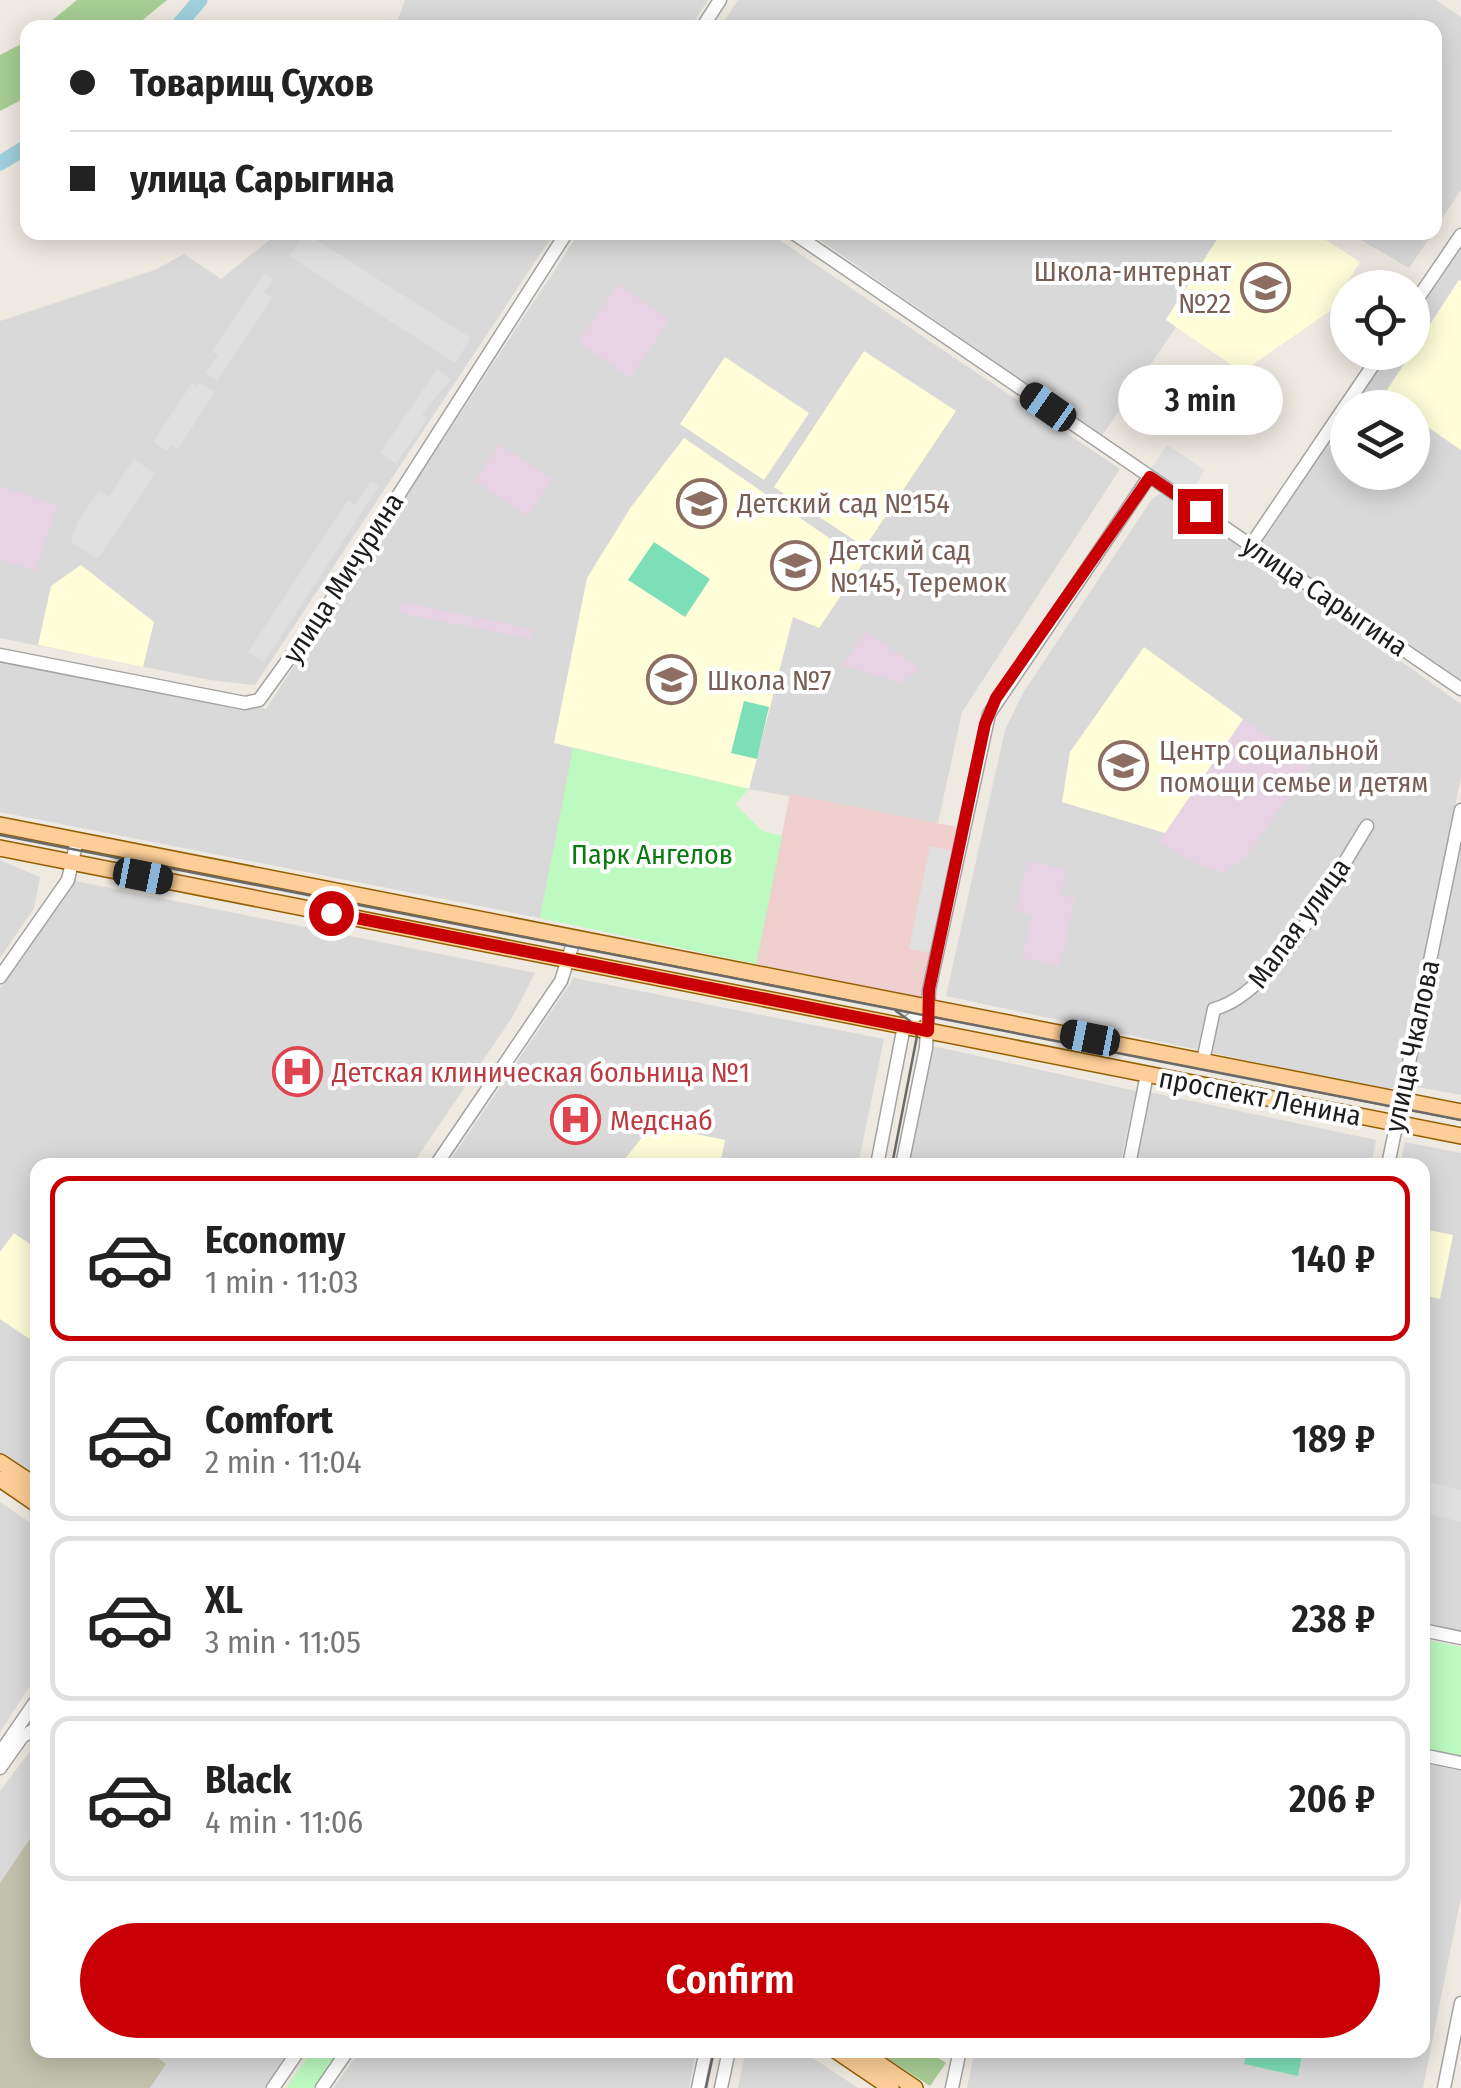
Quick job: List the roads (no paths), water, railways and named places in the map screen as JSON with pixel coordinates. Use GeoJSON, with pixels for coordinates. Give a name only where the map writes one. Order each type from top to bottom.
{"type":"FeatureCollection","features":[{"type":"Feature","properties":{"kind":"main road","name":"проспект Ленина"},"geometry":{"type":"LineString","coordinates":[[0,825],[1461,1112]]}},
{"type":"Feature","properties":{"kind":"main road","name":"проспект Ленина"},"geometry":{"type":"LineString","coordinates":[[0,848],[1461,1136]]}},
{"type":"Feature","properties":{"kind":"main road"},"geometry":{"type":"LineString","coordinates":[[0,1462],[30,1483]]}},
{"type":"Feature","properties":{"kind":"main road"},"geometry":{"type":"LineString","coordinates":[[0,1479],[30,1499]]}},
{"type":"Feature","properties":{"kind":"main road"},"geometry":{"type":"LineString","coordinates":[[847,2058],[891,2088]]}},
{"type":"Feature","properties":{"kind":"main road"},"geometry":{"type":"LineString","coordinates":[[871,2058],[915,2088]]}},
{"type":"Feature","properties":{"kind":"street"},"geometry":{"type":"LineString","coordinates":[[1430,281],[1461,235]]}},
{"type":"Feature","properties":{"kind":"street","name":"улица Мичурина"},"geometry":{"type":"LineString","coordinates":[[0,655],[244,703],[259,700],[330,602],[562,240]]}},
{"type":"Feature","properties":{"kind":"street","name":"улица Сарыгина"},"geometry":{"type":"LineString","coordinates":[[813,240],[1461,689]]}},
{"type":"Feature","properties":{"kind":"street"},"geometry":{"type":"LineString","coordinates":[[1251,545],[1370,370]]}},
{"type":"Feature","properties":{"kind":"street"},"geometry":{"type":"LineString","coordinates":[[903,1158],[928,1031],[926,1006],[989,714],[1150,477]]}},
{"type":"Feature","properties":{"kind":"street","name":"улица Чкалова"},"geometry":{"type":"LineString","coordinates":[[1389,1158],[1461,810]]}},
{"type":"Feature","properties":{"kind":"street","name":"Малая улица"},"geometry":{"type":"LineString","coordinates":[[1203,1061],[1214,1008],[1252,991],[1317,905],[1367,826]]}},
{"type":"Feature","properties":{"kind":"street"},"geometry":{"type":"LineString","coordinates":[[0,977],[68,880],[77,840]]}},
{"type":"Feature","properties":{"kind":"street"},"geometry":{"type":"LineString","coordinates":[[441,1158],[561,981],[575,937]]}},
{"type":"Feature","properties":{"kind":"street"},"geometry":{"type":"LineString","coordinates":[[878,1158],[904,1026],[926,1006]]}},
{"type":"Feature","properties":{"kind":"street"},"geometry":{"type":"LineString","coordinates":[[1130,1158],[1146,1074]]}},
{"type":"Feature","properties":{"kind":"street"},"geometry":{"type":"LineString","coordinates":[[1430,1632],[1461,1638]]}},
{"type":"Feature","properties":{"kind":"street"},"geometry":{"type":"LineString","coordinates":[[0,1753],[30,1710]]}},
{"type":"Feature","properties":{"kind":"street"},"geometry":{"type":"LineString","coordinates":[[0,1768],[30,1732]]}},
{"type":"Feature","properties":{"kind":"street"},"geometry":{"type":"LineString","coordinates":[[1430,1757],[1461,1763]]}},
{"type":"Feature","properties":{"kind":"street"},"geometry":{"type":"LineString","coordinates":[[1444,2088],[1461,2003]]}},
{"type":"Feature","properties":{"kind":"street"},"geometry":{"type":"LineString","coordinates":[[273,2088],[294,2058]]}},
{"type":"Feature","properties":{"kind":"street"},"geometry":{"type":"LineString","coordinates":[[322,2088],[343,2058]]}},
{"type":"Feature","properties":{"kind":"street"},"geometry":{"type":"LineString","coordinates":[[698,2088],[704,2058]]}},
{"type":"Feature","properties":{"kind":"street"},"geometry":{"type":"LineString","coordinates":[[721,2088],[727,2058]]}},
{"type":"Feature","properties":{"kind":"street"},"geometry":{"type":"LineString","coordinates":[[952,2088],[958,2058]]}},
{"type":"Feature","properties":{"kind":"waterway"},"geometry":{"type":"LineString","coordinates":[[183,20],[200,0]]}},
{"type":"Feature","properties":{"kind":"waterway"},"geometry":{"type":"LineString","coordinates":[[0,163],[20,151]]}},
{"type":"Feature","properties":{"kind":"tram line"},"geometry":{"type":"LineString","coordinates":[[0,835],[1461,1120]]}},
{"type":"Feature","properties":{"kind":"tram line"},"geometry":{"type":"LineString","coordinates":[[893,1158],[917,1036],[910,1021],[896,1011]]}},
{"type":"Feature","properties":{"kind":"tram line"},"geometry":{"type":"LineString","coordinates":[[706,2088],[712,2058]]}},
{"type":"Feature","properties":{"kind":"place","name":"Школа-интернат №22"},"geometry":{"type":"Point","coordinates":[1266,287]}},
{"type":"Feature","properties":{"kind":"place","name":"Детский сад №154"},"geometry":{"type":"Point","coordinates":[702,503]}},
{"type":"Feature","properties":{"kind":"place","name":"Детский сад №145, Теремок"},"geometry":{"type":"Point","coordinates":[795,566]}},
{"type":"Feature","properties":{"kind":"place","name":"Школа №7"},"geometry":{"type":"Point","coordinates":[672,680]}},
{"type":"Feature","properties":{"kind":"place","name":"Центр социальной помощи семье и детям"},"geometry":{"type":"Point","coordinates":[1124,766]}},
{"type":"Feature","properties":{"kind":"place","name":"Детская клиническая больница №1"},"geometry":{"type":"Point","coordinates":[297,1072]}},
{"type":"Feature","properties":{"kind":"place","name":"Медснаб"},"geometry":{"type":"Point","coordinates":[575,1120]}},
{"type":"Feature","properties":{"kind":"park label","name":"Парк Ангелов"},"geometry":{"type":"Point","coordinates":[652,854]}}]}
